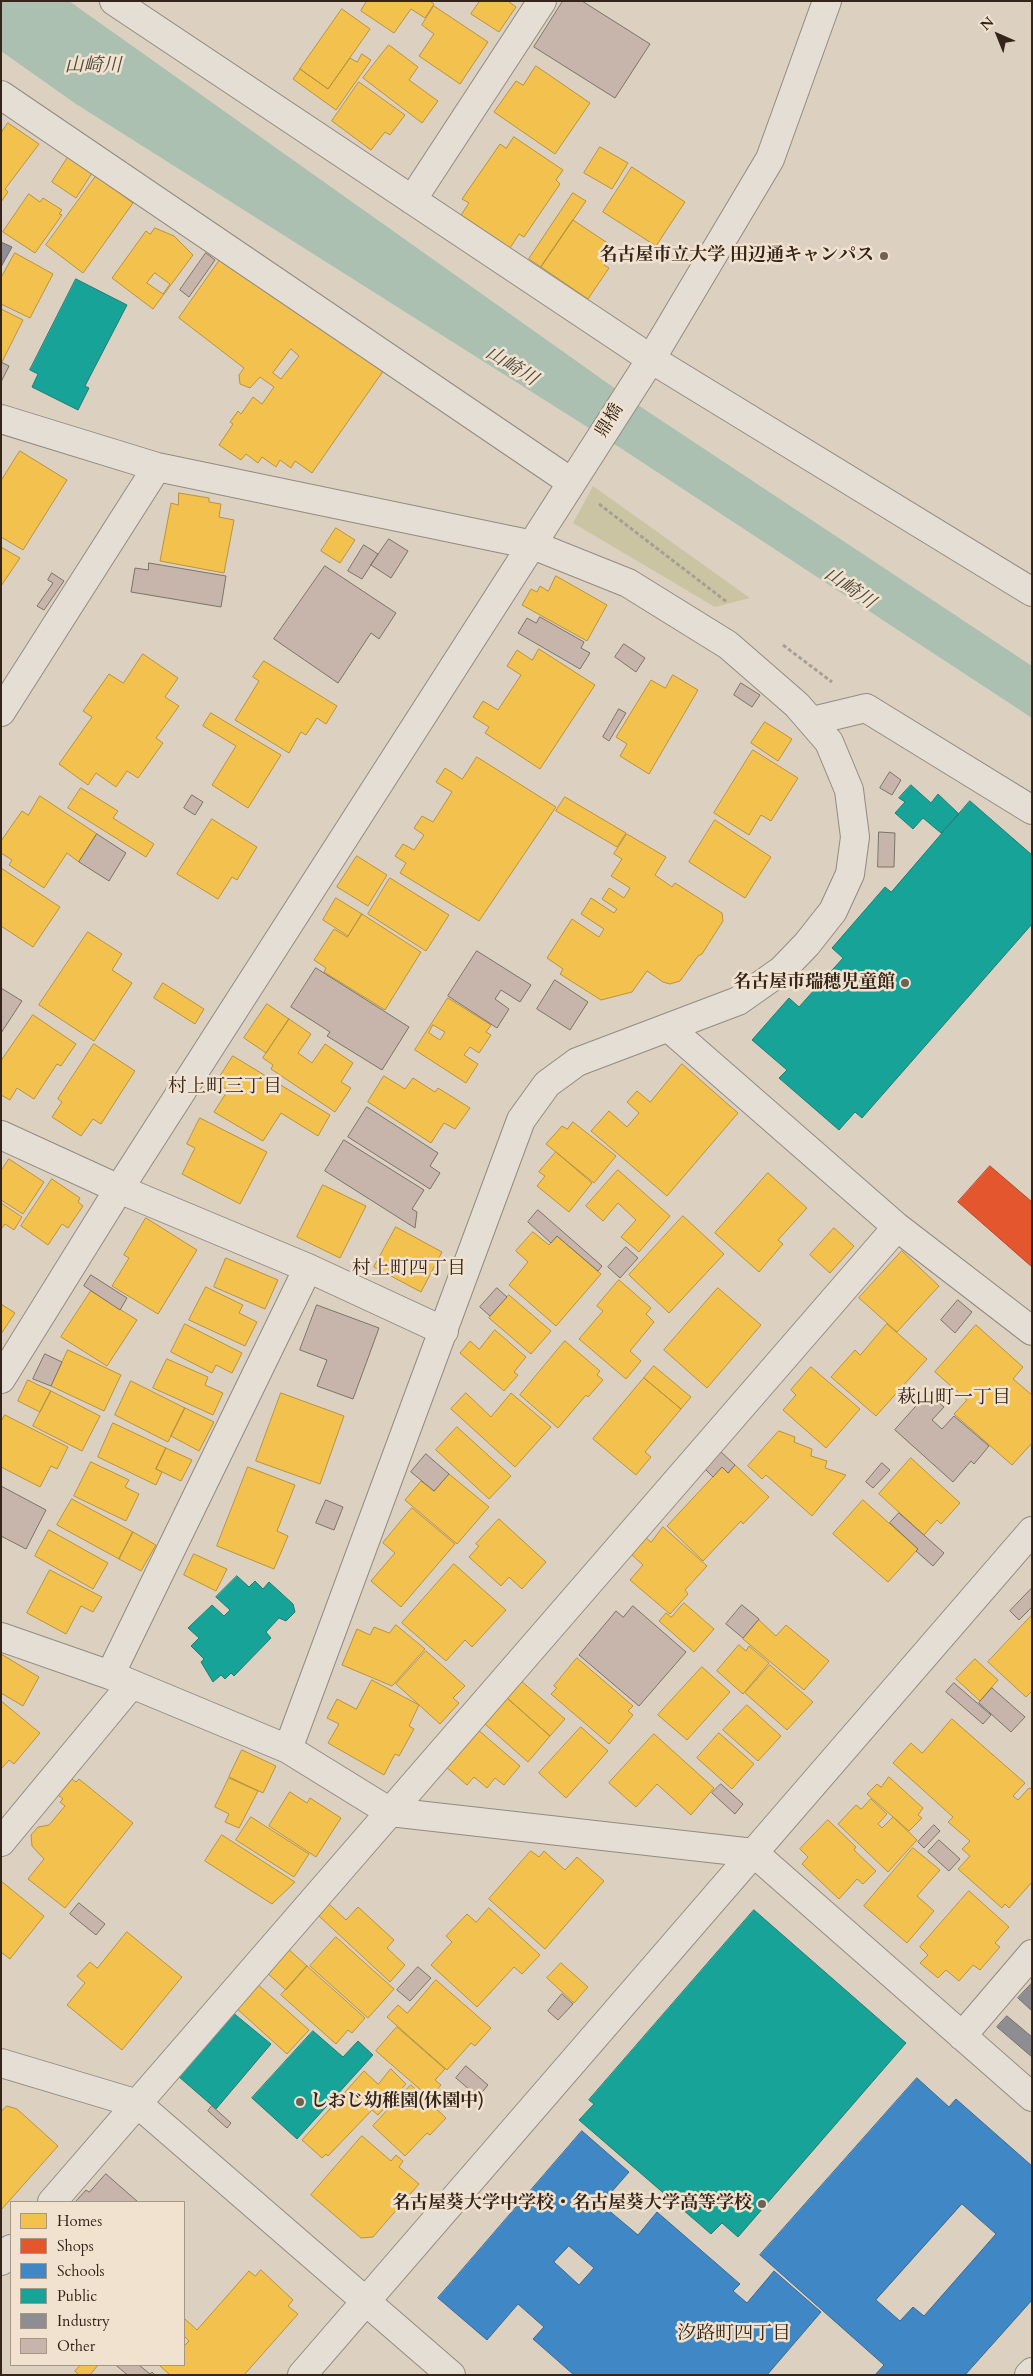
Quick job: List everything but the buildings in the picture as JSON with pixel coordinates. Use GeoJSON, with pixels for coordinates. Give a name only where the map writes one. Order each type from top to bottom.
{"type":"FeatureCollection","features":[{"type":"Feature","properties":{"kind":"street"},"geometry":{"type":"LineString","coordinates":[[114,1],[412,200],[647,364],[1032,592]]}},
{"type":"Feature","properties":{"kind":"street"},"geometry":{"type":"LineString","coordinates":[[412,200],[542,1]]}},
{"type":"Feature","properties":{"kind":"street","name":"鼎橋"},"geometry":{"type":"LineString","coordinates":[[1,1378],[647,364],[770,159],[828,1]]}},
{"type":"Feature","properties":{"kind":"street"},"geometry":{"type":"LineString","coordinates":[[1,95],[574,477]]}},
{"type":"Feature","properties":{"kind":"street"},"geometry":{"type":"LineString","coordinates":[[1,419],[157,467],[533,544],[628,583],[728,645],[797,705],[829,742],[849,790],[855,837],[850,874],[833,911],[807,944],[782,970],[738,1001],[577,1062],[547,1084],[521,1120],[288,1749]]}},
{"type":"Feature","properties":{"kind":"street"},"geometry":{"type":"LineString","coordinates":[[1,712],[157,467]]}},
{"type":"Feature","properties":{"kind":"street"},"geometry":{"type":"LineString","coordinates":[[812,721],[866,708],[1032,810]]}},
{"type":"Feature","properties":{"kind":"street"},"geometry":{"type":"LineString","coordinates":[[669,1028],[897,1227],[1032,1331]]}},
{"type":"Feature","properties":{"kind":"street"},"geometry":{"type":"LineString","coordinates":[[1,1135],[120,1189],[308,1268],[444,1331]]}},
{"type":"Feature","properties":{"kind":"street"},"geometry":{"type":"LineString","coordinates":[[53,2201],[897,1227]]}},
{"type":"Feature","properties":{"kind":"street"},"geometry":{"type":"LineString","coordinates":[[1,1842],[121,1680],[308,1268]]}},
{"type":"Feature","properties":{"kind":"street"},"geometry":{"type":"LineString","coordinates":[[302,2375],[1032,1531]]}},
{"type":"Feature","properties":{"kind":"street"},"geometry":{"type":"LineString","coordinates":[[1,1637],[121,1680],[288,1749],[390,1812],[754,1853],[1032,2097]]}},
{"type":"Feature","properties":{"kind":"street"},"geometry":{"type":"LineString","coordinates":[[962,2036],[1032,1954]]}},
{"type":"Feature","properties":{"kind":"street"},"geometry":{"type":"LineString","coordinates":[[1,2063],[138,2104],[451,2375]]}},
{"type":"Feature","properties":{"kind":"street"},"geometry":{"type":"LineString","coordinates":[[1,2261],[10,2250]]}},
{"type":"Feature","properties":{"kind":"street"},"geometry":{"type":"LineString","coordinates":[[1029,2375],[1032,2372]]}},
{"type":"Feature","properties":{"kind":"path"},"geometry":{"type":"LineString","coordinates":[[574,477],[734,607]]}},
{"type":"Feature","properties":{"kind":"path"},"geometry":{"type":"LineString","coordinates":[[781,643],[866,708]]}},
{"type":"Feature","properties":{"kind":"shaded area"},"geometry":{"type":"Polygon","coordinates":[[[593,486],[750,598],[715,607],[573,523],[593,486]]]}},
{"type":"Feature","properties":{"kind":"water","name":"山崎川"},"geometry":{"type":"Polygon","coordinates":[[[1,1],[69,1],[644,409],[1032,666],[1032,718],[622,449],[76,104],[1,51],[1,1]]]}},
{"type":"Feature","properties":{"kind":"place","name":"名古屋市立大学 田辺通キャンパス"},"geometry":{"type":"Point","coordinates":[884,256]}},
{"type":"Feature","properties":{"kind":"place","name":"名古屋市瑞穂児童館"},"geometry":{"type":"Point","coordinates":[905,983]}},
{"type":"Feature","properties":{"kind":"place","name":"しおじ幼稚園(休園中)"},"geometry":{"type":"Point","coordinates":[300,2102]}},
{"type":"Feature","properties":{"kind":"place","name":"名古屋葵大学中学校・名古屋葵大学高等学校"},"geometry":{"type":"Point","coordinates":[762,2204]}},
{"type":"Feature","properties":{"kind":"district","name":"村上町三丁目"},"geometry":{"type":"Point","coordinates":[225,1088]}},
{"type":"Feature","properties":{"kind":"district","name":"村上町四丁目"},"geometry":{"type":"Point","coordinates":[409,1270]}},
{"type":"Feature","properties":{"kind":"district","name":"萩山町一丁目"},"geometry":{"type":"Point","coordinates":[954,1399]}},
{"type":"Feature","properties":{"kind":"district","name":"汐路町四丁目"},"geometry":{"type":"Point","coordinates":[734,2335]}}]}
